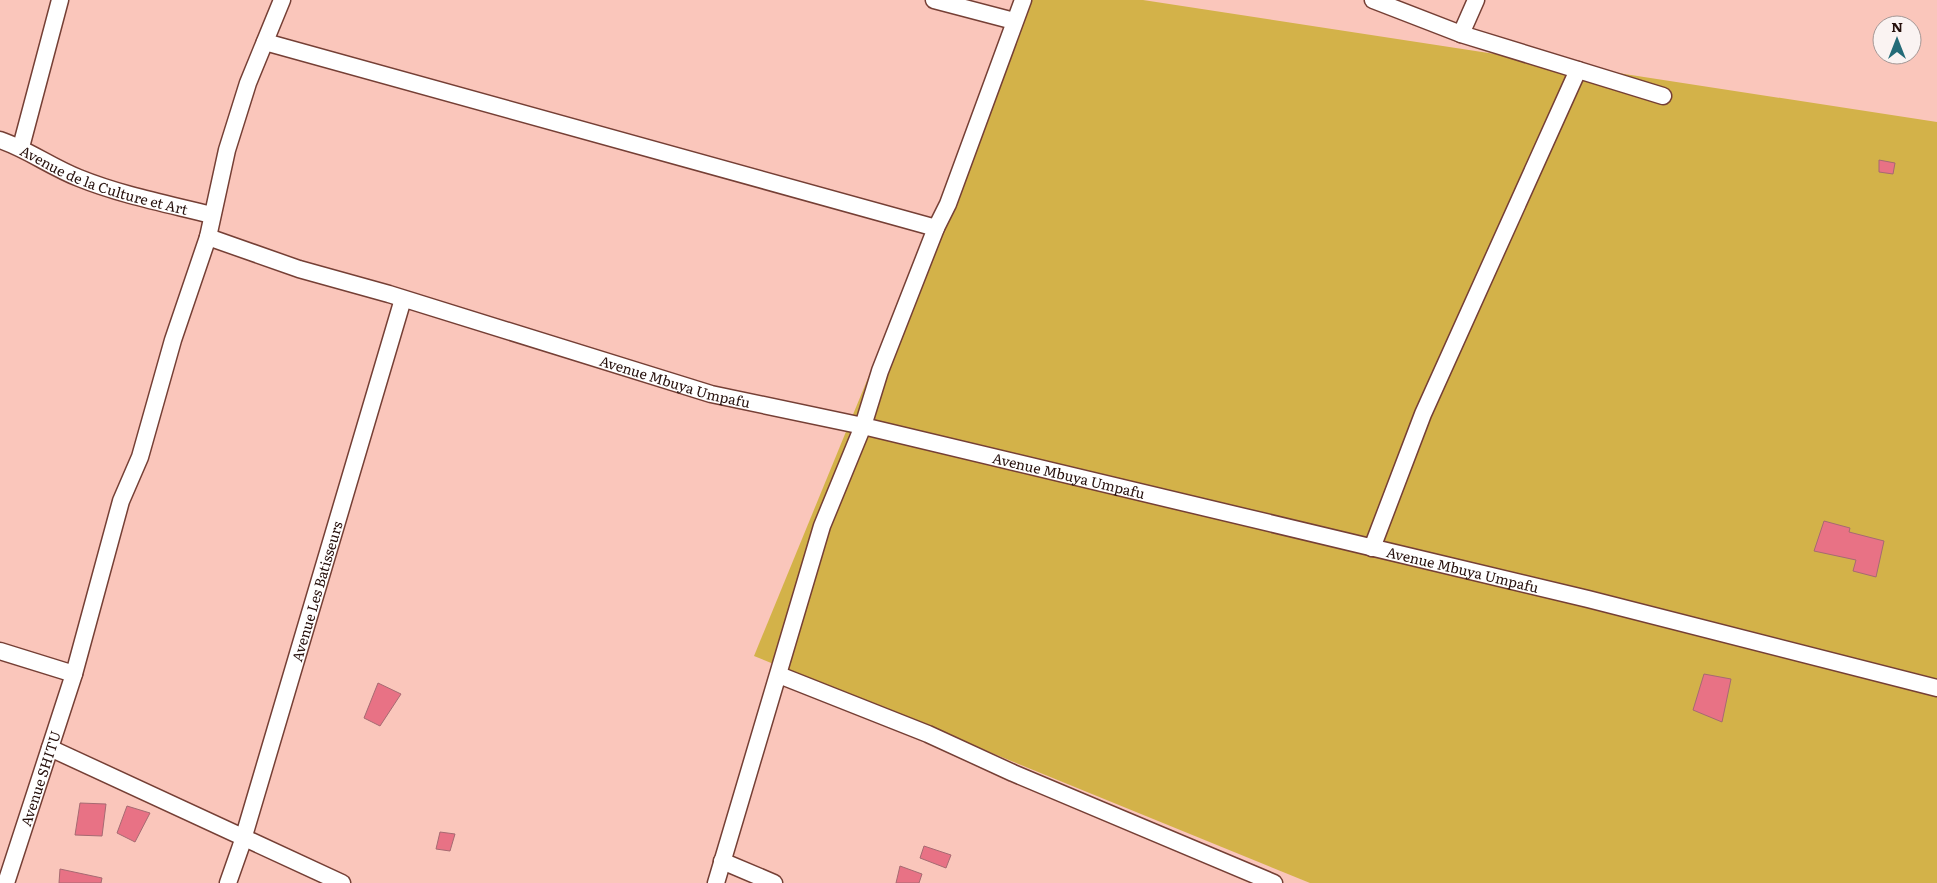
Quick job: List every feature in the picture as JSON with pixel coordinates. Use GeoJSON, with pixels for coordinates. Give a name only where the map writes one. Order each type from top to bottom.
{"type":"FeatureCollection","features":[{"type":"Feature","properties":{"kind":"street"},"geometry":{"type":"LineString","coordinates":[[21,147],[60,0]]}},
{"type":"Feature","properties":{"kind":"street","name":"Avenue SHITU"},"geometry":{"type":"LineString","coordinates":[[6,883],[74,674],[121,501],[140,457],[176,331],[208,237],[227,150],[248,83],[282,0]]}},
{"type":"Feature","properties":{"kind":"street"},"geometry":{"type":"LineString","coordinates":[[934,0],[1014,21]]}},
{"type":"Feature","properties":{"kind":"street"},"geometry":{"type":"LineString","coordinates":[[716,883],[822,526],[862,426],[880,371],[936,228],[948,204],[1023,0]]}},
{"type":"Feature","properties":{"kind":"street"},"geometry":{"type":"LineString","coordinates":[[1373,0],[1461,34],[1663,96]]}},
{"type":"Feature","properties":{"kind":"street"},"geometry":{"type":"LineString","coordinates":[[1461,34],[1476,0]]}},
{"type":"Feature","properties":{"kind":"street"},"geometry":{"type":"LineString","coordinates":[[265,42],[936,228]]}},
{"type":"Feature","properties":{"kind":"street"},"geometry":{"type":"LineString","coordinates":[[1372,548],[1423,414],[1578,70]]}},
{"type":"Feature","properties":{"kind":"street","name":"Avenue de la Culture et Art"},"geometry":{"type":"LineString","coordinates":[[0,140],[21,147],[33,157],[80,179],[212,215]]}},
{"type":"Feature","properties":{"kind":"street","name":"Avenue Mbuya Umpafu"},"geometry":{"type":"LineString","coordinates":[[208,237],[224,245],[299,269],[711,394],[862,426],[1372,548],[1646,614],[1937,688]]}},
{"type":"Feature","properties":{"kind":"street","name":"Avenue Les Batisseurs"},"geometry":{"type":"LineString","coordinates":[[228,883],[244,838],[403,299]]}},
{"type":"Feature","properties":{"kind":"street"},"geometry":{"type":"LineString","coordinates":[[0,651],[74,674]]}},
{"type":"Feature","properties":{"kind":"street"},"geometry":{"type":"LineString","coordinates":[[779,675],[928,734],[1013,773],[1274,883]]}},
{"type":"Feature","properties":{"kind":"street"},"geometry":{"type":"LineString","coordinates":[[50,748],[342,883]]}},
{"type":"Feature","properties":{"kind":"street"},"geometry":{"type":"LineString","coordinates":[[722,861],[774,883]]}},
{"type":"Feature","properties":{"kind":"shaded area"},"geometry":{"type":"Polygon","coordinates":[[[1023,0],[1143,0],[1937,122],[1937,883],[1310,883],[754,656],[1023,0]]]}},
{"type":"Feature","properties":{"kind":"building"},"geometry":{"type":"Polygon","coordinates":[[[1879,160],[1895,163],[1893,174],[1879,172],[1879,160]]]}},
{"type":"Feature","properties":{"kind":"building"},"geometry":{"type":"Polygon","coordinates":[[[1824,521],[1850,528],[1849,532],[1884,541],[1876,577],[1853,571],[1856,560],[1814,551],[1824,521]]]}},
{"type":"Feature","properties":{"kind":"building"},"geometry":{"type":"Polygon","coordinates":[[[1704,674],[1731,679],[1722,722],[1693,710],[1704,674]]]}},
{"type":"Feature","properties":{"kind":"building"},"geometry":{"type":"Polygon","coordinates":[[[378,683],[401,694],[380,726],[364,718],[378,683]]]}},
{"type":"Feature","properties":{"kind":"building"},"geometry":{"type":"Polygon","coordinates":[[[80,803],[106,804],[102,836],[75,835],[80,803]]]}},
{"type":"Feature","properties":{"kind":"building"},"geometry":{"type":"Polygon","coordinates":[[[127,806],[150,813],[135,842],[117,833],[127,806]]]}},
{"type":"Feature","properties":{"kind":"building"},"geometry":{"type":"Polygon","coordinates":[[[440,832],[455,834],[450,851],[436,849],[440,832]]]}},
{"type":"Feature","properties":{"kind":"building"},"geometry":{"type":"Polygon","coordinates":[[[924,846],[951,855],[946,868],[920,858],[924,846]]]}},
{"type":"Feature","properties":{"kind":"building"},"geometry":{"type":"Polygon","coordinates":[[[900,866],[922,874],[919,883],[896,883],[900,866]]]}},
{"type":"Feature","properties":{"kind":"building"},"geometry":{"type":"Polygon","coordinates":[[[60,869],[102,878],[101,883],[59,883],[60,869]]]}}]}
